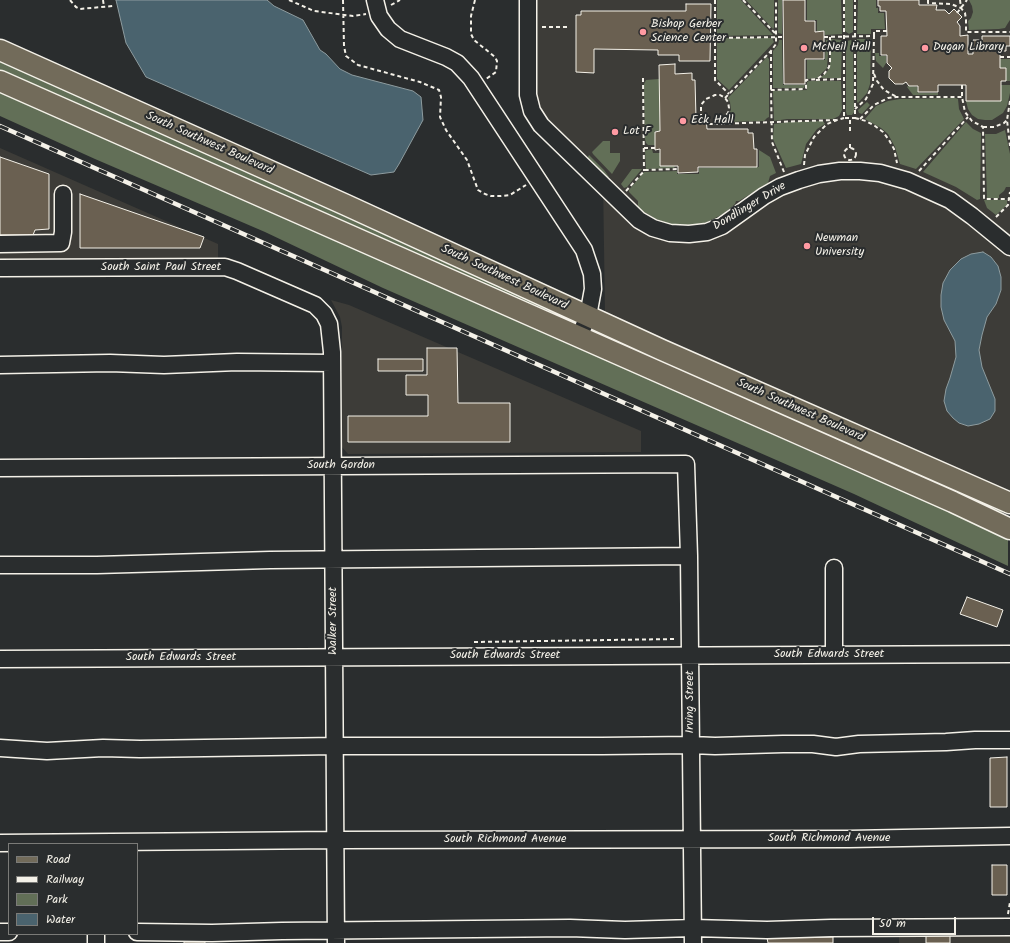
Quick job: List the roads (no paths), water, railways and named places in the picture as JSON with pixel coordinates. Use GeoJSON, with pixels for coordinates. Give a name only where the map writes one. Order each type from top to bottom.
{"type":"FeatureCollection","features":[{"type":"Feature","properties":{"kind":"main road","name":"South Southwest Boulevard"},"geometry":{"type":"LineString","coordinates":[[0,50],[346,205],[588,316],[921,465],[1010,503]]}},
{"type":"Feature","properties":{"kind":"main road","name":"South Southwest Boulevard"},"geometry":{"type":"LineString","coordinates":[[0,81],[1010,528]]}},
{"type":"Feature","properties":{"kind":"street","name":"Dondlinger Drive"},"geometry":{"type":"LineString","coordinates":[[528,0],[528,96],[532,111],[540,125],[639,220],[653,228],[670,233],[689,234],[707,232],[722,226],[764,196],[780,187],[819,174],[840,171],[860,171],[880,173],[908,181],[950,200],[1010,247]]}},
{"type":"Feature","properties":{"kind":"street"},"geometry":{"type":"LineString","coordinates":[[376,5],[379,16],[388,29],[400,39],[446,57],[457,63],[465,70],[584,250],[589,262],[593,281],[588,316],[579,337]]}},
{"type":"Feature","properties":{"kind":"street"},"geometry":{"type":"LineString","coordinates":[[59,268],[60,243],[63,232],[63,194]]}},
{"type":"Feature","properties":{"kind":"street"},"geometry":{"type":"LineString","coordinates":[[0,244],[60,243]]}},
{"type":"Feature","properties":{"kind":"street","name":"South Saint Paul Street"},"geometry":{"type":"LineString","coordinates":[[0,268],[225,267],[314,305]]}},
{"type":"Feature","properties":{"kind":"street","name":"Walker Street"},"geometry":{"type":"LineString","coordinates":[[314,305],[324,314],[329,324],[332,363],[336,937]]}},
{"type":"Feature","properties":{"kind":"street"},"geometry":{"type":"LineString","coordinates":[[0,365],[237,362],[332,363]]}},
{"type":"Feature","properties":{"kind":"street","name":"South Gordon"},"geometry":{"type":"LineString","coordinates":[[0,468],[683,464]]}},
{"type":"Feature","properties":{"kind":"street","name":"Irving Street"},"geometry":{"type":"LineString","coordinates":[[683,464],[686,464],[689,556],[693,935]]}},
{"type":"Feature","properties":{"kind":"street"},"geometry":{"type":"LineString","coordinates":[[0,565],[97,565],[270,560],[689,556]]}},
{"type":"Feature","properties":{"kind":"street"},"geometry":{"type":"LineString","coordinates":[[834,568],[834,655]]}},
{"type":"Feature","properties":{"kind":"street","name":"South Edwards Street"},"geometry":{"type":"LineString","coordinates":[[0,659],[1010,654]]}},
{"type":"Feature","properties":{"kind":"street"},"geometry":{"type":"LineString","coordinates":[[0,748],[47,750],[103,748],[180,749],[335,746],[715,746],[790,744],[836,747],[859,744],[1010,740]]}},
{"type":"Feature","properties":{"kind":"street","name":"South Richmond Avenue"},"geometry":{"type":"LineString","coordinates":[[0,843],[336,840],[849,839],[1010,836]]}},
{"type":"Feature","properties":{"kind":"street"},"geometry":{"type":"LineString","coordinates":[[138,932],[212,938],[336,937],[570,928],[693,935],[767,930],[854,936],[1010,927]]}},
{"type":"Feature","properties":{"kind":"water"},"geometry":{"type":"Polygon","coordinates":[[[116,0],[267,0],[274,6],[303,20],[320,50],[326,54],[340,69],[352,75],[413,91],[421,97],[423,120],[394,172],[371,175],[146,77],[126,43],[116,0]]]}},
{"type":"Feature","properties":{"kind":"water"},"geometry":{"type":"Polygon","coordinates":[[[983,252],[991,257],[998,266],[1001,277],[1001,290],[996,304],[987,317],[979,350],[982,367],[995,399],[995,411],[990,419],[979,424],[968,426],[959,423],[953,418],[947,411],[944,401],[946,389],[956,357],[955,341],[944,320],[941,307],[941,295],[943,283],[950,270],[961,259],[971,254],[983,252]]]}},
{"type":"Feature","properties":{"kind":"railway"},"geometry":{"type":"LineString","coordinates":[[0,126],[1010,574]]}},
{"type":"Feature","properties":{"kind":"place","name":"Bishop Gerber Science Center"},"geometry":{"type":"Point","coordinates":[643,32]}},
{"type":"Feature","properties":{"kind":"place","name":"McNeil Hall"},"geometry":{"type":"Point","coordinates":[804,48]}},
{"type":"Feature","properties":{"kind":"place","name":"Dugan Library"},"geometry":{"type":"Point","coordinates":[925,48]}},
{"type":"Feature","properties":{"kind":"place","name":"Eck Hall"},"geometry":{"type":"Point","coordinates":[683,121]}},
{"type":"Feature","properties":{"kind":"place","name":"Lot F"},"geometry":{"type":"Point","coordinates":[615,132]}},
{"type":"Feature","properties":{"kind":"place","name":"Newman University"},"geometry":{"type":"Point","coordinates":[807,246]}}]}
